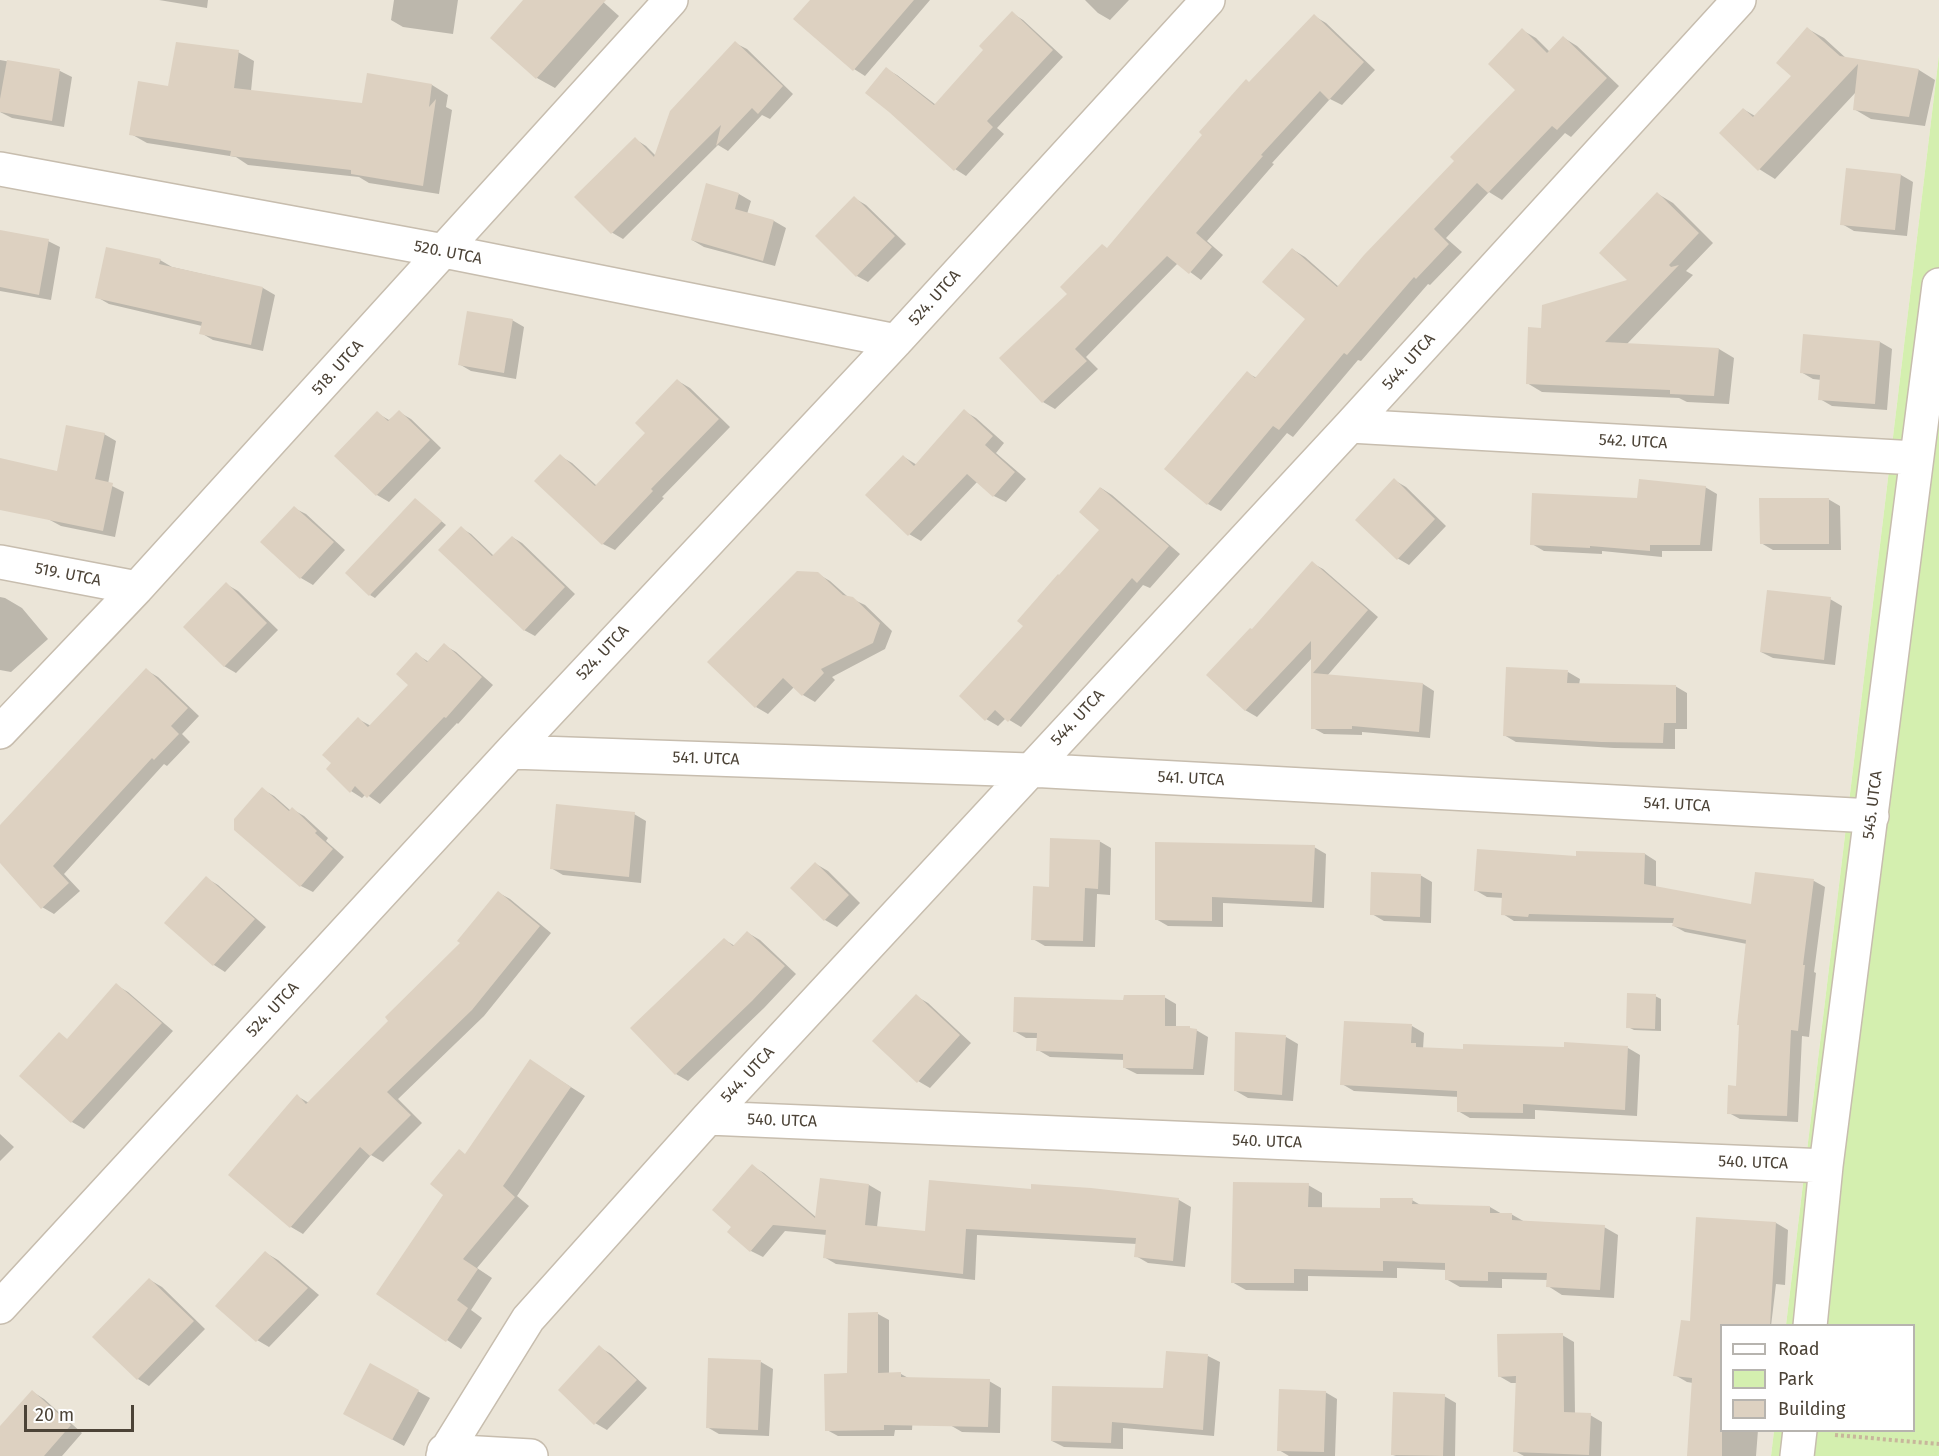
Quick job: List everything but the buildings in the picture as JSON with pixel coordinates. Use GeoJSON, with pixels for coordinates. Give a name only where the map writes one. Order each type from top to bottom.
{"type":"FeatureCollection","features":[{"type":"Feature","properties":{"kind":"street","name":"518. UTCA"},"geometry":{"type":"LineString","coordinates":[[0,732],[136,588],[444,252],[671,0]]}},
{"type":"Feature","properties":{"kind":"street","name":"524. UTCA"},"geometry":{"type":"LineString","coordinates":[[0,1307],[511,752],[896,341],[1208,0]]}},
{"type":"Feature","properties":{"kind":"street","name":"544. UTCA"},"geometry":{"type":"LineString","coordinates":[[444,1454],[528,1319],[708,1118],[1350,426],[1739,0]]}},
{"type":"Feature","properties":{"kind":"street","name":"520. UTCA"},"geometry":{"type":"LineString","coordinates":[[0,169],[444,252],[896,341]]}},
{"type":"Feature","properties":{"kind":"street","name":"545. UTCA"},"geometry":{"type":"LineString","coordinates":[[1810,1324],[1826,1166],[1939,285]]}},
{"type":"Feature","properties":{"kind":"street","name":"542. UTCA"},"geometry":{"type":"LineString","coordinates":[[1350,426],[1916,458]]}},
{"type":"Feature","properties":{"kind":"street","name":"519. UTCA"},"geometry":{"type":"LineString","coordinates":[[0,562],[136,588]]}},
{"type":"Feature","properties":{"kind":"street","name":"541. UTCA"},"geometry":{"type":"LineString","coordinates":[[511,752],[1029,770],[1872,816]]}},
{"type":"Feature","properties":{"kind":"street","name":"540. UTCA"},"geometry":{"type":"LineString","coordinates":[[708,1118],[1826,1166]]}},
{"type":"Feature","properties":{"kind":"street"},"geometry":{"type":"LineString","coordinates":[[444,1454],[531,1456]]}},
{"type":"Feature","properties":{"kind":"path"},"geometry":{"type":"LineString","coordinates":[[1799,1439],[1939,1444]]}},
{"type":"Feature","properties":{"kind":"shaded area"},"geometry":{"type":"Polygon","coordinates":[[[0,0],[1939,0],[1939,55],[1786,1324],[1720,1324],[1720,1432],[1774,1432],[1771,1456],[0,1456],[0,0]]]}},
{"type":"Feature","properties":{"kind":"green space"},"geometry":{"type":"Polygon","coordinates":[[[1939,55],[1939,1456],[1771,1456],[1774,1432],[1915,1432],[1915,1324],[1786,1324],[1939,55]]]}}]}
